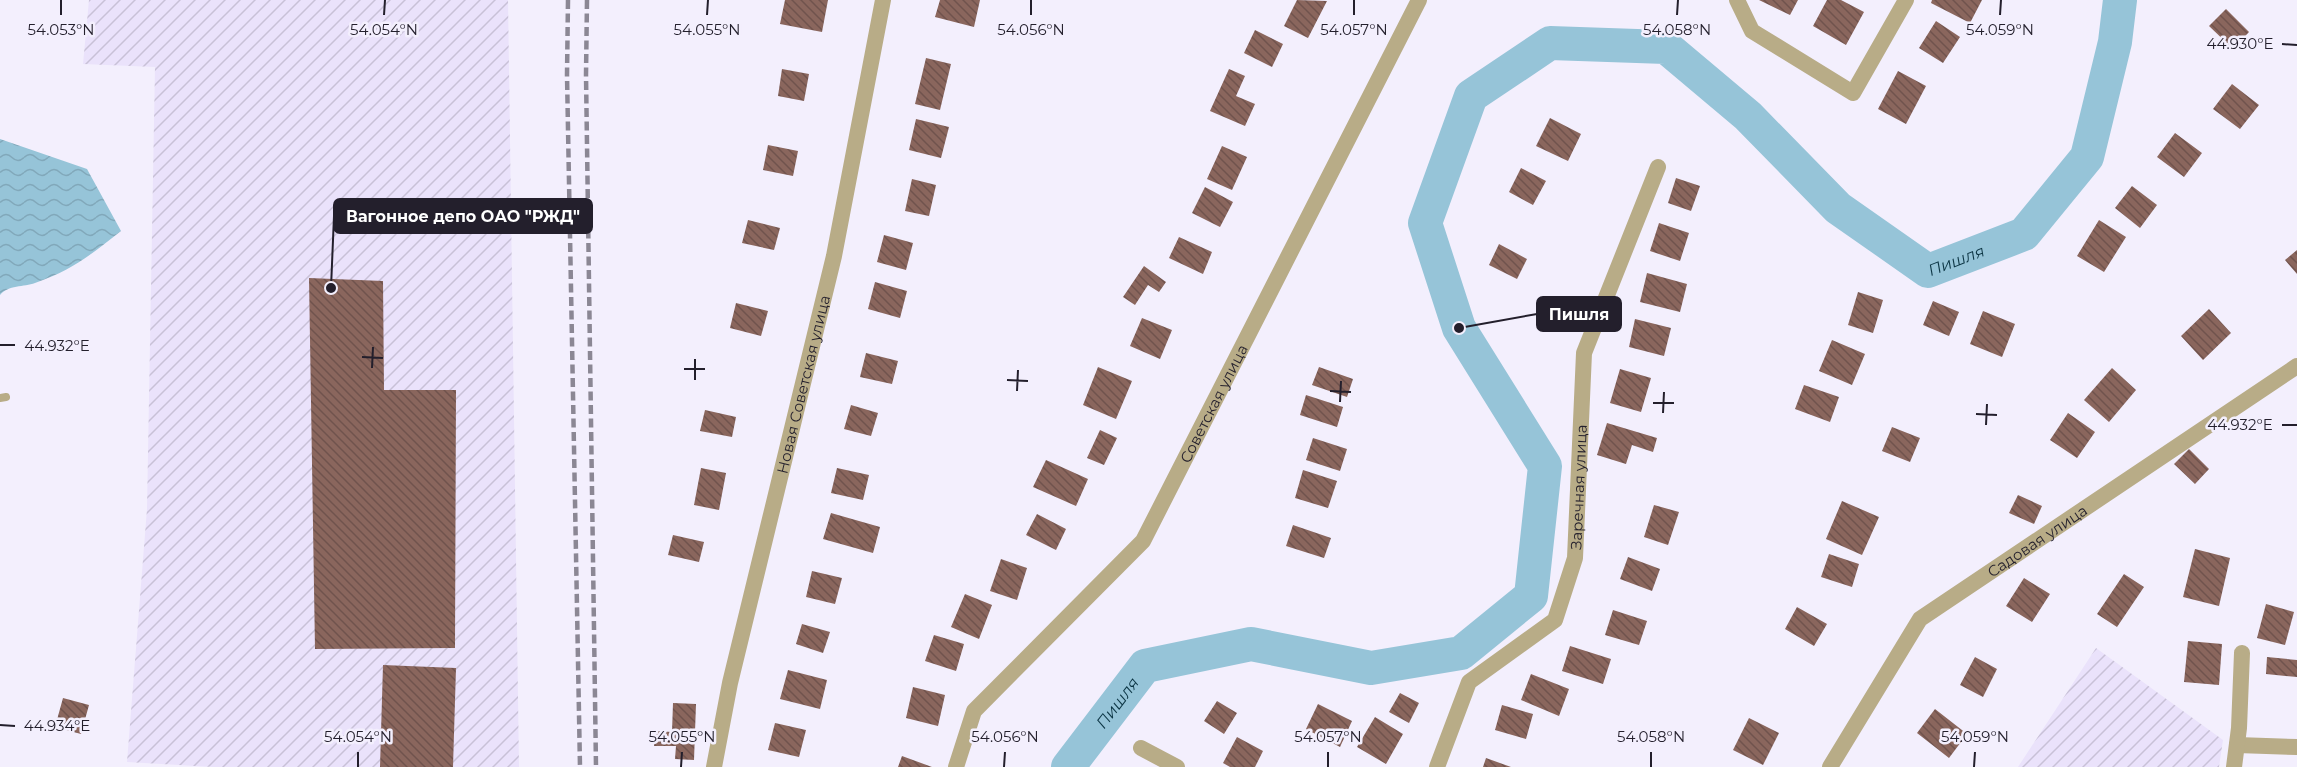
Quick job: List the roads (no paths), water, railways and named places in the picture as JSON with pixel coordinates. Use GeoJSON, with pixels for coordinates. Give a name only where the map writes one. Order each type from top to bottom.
{"type":"FeatureCollection","features":[{"type":"Feature","properties":{"kind":"street","name":"Новая Советская улица"},"geometry":{"type":"LineString","coordinates":[[714,767],[730,683],[834,256],[883,0]]}},
{"type":"Feature","properties":{"kind":"street","name":"Советская улица"},"geometry":{"type":"LineString","coordinates":[[956,767],[974,711],[1143,542],[1419,0]]}},
{"type":"Feature","properties":{"kind":"street"},"geometry":{"type":"LineString","coordinates":[[1737,0],[1752,31],[1853,93],[1906,0]]}},
{"type":"Feature","properties":{"kind":"street","name":"Заречная улица"},"geometry":{"type":"LineString","coordinates":[[1437,767],[1469,682],[1555,620],[1575,558],[1584,353],[1658,167]]}},
{"type":"Feature","properties":{"kind":"street","name":"Садовая улица"},"geometry":{"type":"LineString","coordinates":[[1830,767],[1920,619],[2297,366]]}},
{"type":"Feature","properties":{"kind":"street"},"geometry":{"type":"LineString","coordinates":[[2234,767],[2242,653]]}},
{"type":"Feature","properties":{"kind":"street"},"geometry":{"type":"LineString","coordinates":[[2237,745],[2297,747]]}},
{"type":"Feature","properties":{"kind":"street"},"geometry":{"type":"LineString","coordinates":[[1141,748],[1177,767]]}},
{"type":"Feature","properties":{"kind":"water"},"geometry":{"type":"Polygon","coordinates":[[[0,139],[87,169],[121,231],[71,267],[35,283],[7,289],[0,295],[0,139]]]}},
{"type":"Feature","properties":{"kind":"waterway","name":"Пишля"},"geometry":{"type":"LineString","coordinates":[[1068,767],[1145,666],[1251,644],[1371,668],[1461,653],[1531,596],[1545,466],[1459,328],[1425,223],[1471,96],[1550,43],[1666,47],[1748,116],[1838,208],[1928,271],[2024,234],[2087,157],[2115,42],[2120,0]]}},
{"type":"Feature","properties":{"kind":"railway"},"geometry":{"type":"LineString","coordinates":[[568,0],[567,75],[580,767]]}},
{"type":"Feature","properties":{"kind":"railway"},"geometry":{"type":"LineString","coordinates":[[587,0],[586,75],[596,767]]}},
{"type":"Feature","properties":{"kind":"place","name":"Вагонное депо ОАО \"РЖД\""},"geometry":{"type":"Point","coordinates":[331,288]}},
{"type":"Feature","properties":{"kind":"place","name":"Пишля"},"geometry":{"type":"Point","coordinates":[1459,328]}}]}
